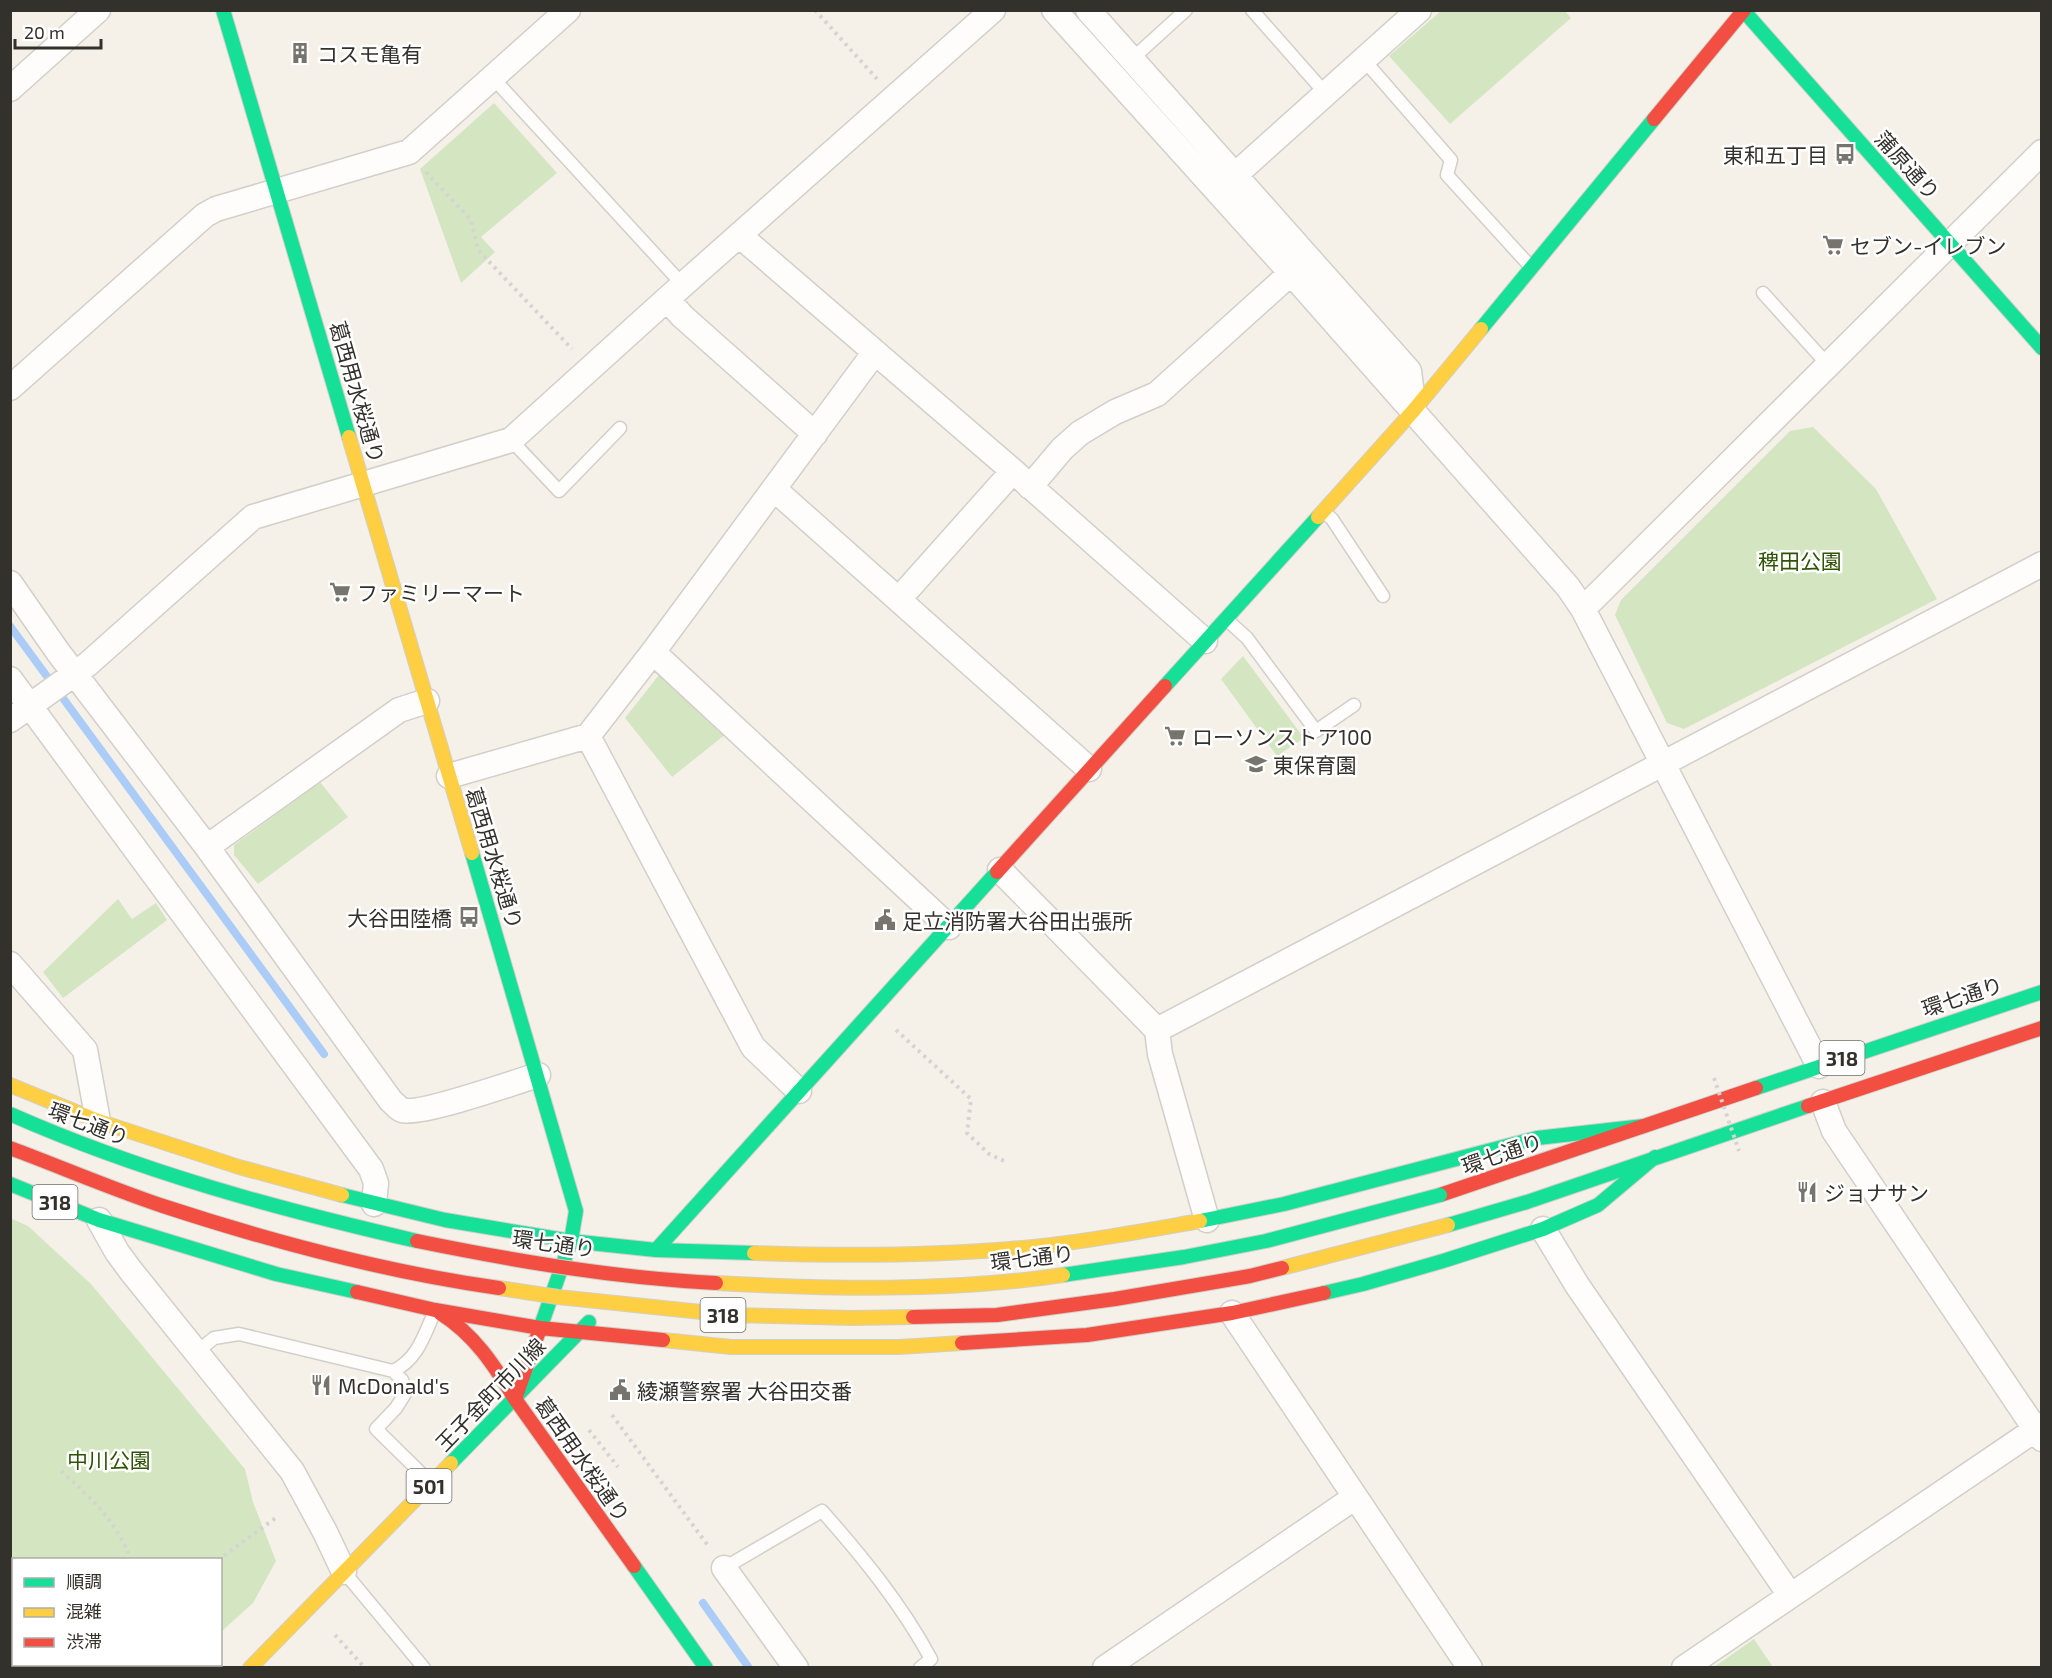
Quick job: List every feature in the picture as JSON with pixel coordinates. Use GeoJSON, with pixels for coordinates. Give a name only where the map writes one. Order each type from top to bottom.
{"type":"FeatureCollection","features":[{"type":"Feature","properties":{"kind":"main road","name":"葛西用水桜通り"},"geometry":{"type":"LineString","coordinates":[[224,10],[538,1075],[576,1212],[571,1241],[515,1399],[706,1668]]}},
{"type":"Feature","properties":{"kind":"main road","name":"蒲原通り"},"geometry":{"type":"LineString","coordinates":[[1743,11],[2042,348]]}},
{"type":"Feature","properties":{"kind":"main road","name":"王子金町市川線"},"geometry":{"type":"LineString","coordinates":[[250,1668],[579,1332],[949,927],[1414,410],[1743,11]]}},
{"type":"Feature","properties":{"kind":"main road","name":"環七通り"},"geometry":{"type":"LineString","coordinates":[[10,1114],[91,1148],[162,1173],[306,1216],[386,1236],[452,1249],[567,1267],[657,1278],[736,1284],[853,1288],[997,1283],[1240,1247],[1318,1229],[1479,1184],[1818,1066],[2042,992]]}},
{"type":"Feature","properties":{"kind":"main road","name":"318"},"geometry":{"type":"LineString","coordinates":[[10,1148],[162,1206],[296,1246],[449,1281],[558,1297],[729,1315],[852,1318],[997,1314],[1115,1299],[1250,1276],[1448,1225],[1527,1202],[2042,1028]]}},
{"type":"Feature","properties":{"kind":"main road","name":"318"},"geometry":{"type":"LineString","coordinates":[[10,1085],[98,1121],[239,1167],[374,1204],[445,1220],[571,1241],[656,1250],[862,1255],[1011,1249],[1074,1242],[1207,1220],[1358,1186],[1537,1138],[1644,1126]]}},
{"type":"Feature","properties":{"kind":"main road","name":"318"},"geometry":{"type":"LineString","coordinates":[[10,1184],[99,1220],[276,1274],[435,1310],[540,1328],[731,1347],[899,1347],[1087,1335],[1232,1313],[1363,1284],[1543,1229],[1598,1205],[1655,1157]]}},
{"type":"Feature","properties":{"kind":"main road"},"geometry":{"type":"LineString","coordinates":[[435,1310],[454,1321],[480,1345],[515,1399]]}},
{"type":"Feature","properties":{"kind":"street"},"geometry":{"type":"LineString","coordinates":[[10,89],[98,10]]}},
{"type":"Feature","properties":{"kind":"street"},"geometry":{"type":"LineString","coordinates":[[10,388],[205,215],[216,209],[409,152],[568,10]]}},
{"type":"Feature","properties":{"kind":"street"},"geometry":{"type":"LineString","coordinates":[[10,720],[76,674],[253,518],[511,440],[993,10]]}},
{"type":"Feature","properties":{"kind":"street"},"geometry":{"type":"LineString","coordinates":[[1053,10],[1414,410],[1568,587],[1583,609],[1818,1066]]}},
{"type":"Feature","properties":{"kind":"street"},"geometry":{"type":"LineString","coordinates":[[1088,10],[1409,371],[1414,410]]}},
{"type":"Feature","properties":{"kind":"street"},"geometry":{"type":"LineString","coordinates":[[1217,191],[1419,10]]}},
{"type":"Feature","properties":{"kind":"street"},"geometry":{"type":"LineString","coordinates":[[1583,609],[2042,152]]}},
{"type":"Feature","properties":{"kind":"street"},"geometry":{"type":"LineString","coordinates":[[739,235],[1022,479],[1204,641]]}},
{"type":"Feature","properties":{"kind":"street"},"geometry":{"type":"LineString","coordinates":[[899,599],[1022,479],[1080,434],[1114,412],[1157,394],[1291,273]]}},
{"type":"Feature","properties":{"kind":"street"},"geometry":{"type":"LineString","coordinates":[[675,292],[682,316],[815,434]]}},
{"type":"Feature","properties":{"kind":"street"},"geometry":{"type":"LineString","coordinates":[[449,776],[588,736],[875,352]]}},
{"type":"Feature","properties":{"kind":"street"},"geometry":{"type":"LineString","coordinates":[[774,489],[1089,769]]}},
{"type":"Feature","properties":{"kind":"street"},"geometry":{"type":"LineString","coordinates":[[1157,1030],[2042,564]]}},
{"type":"Feature","properties":{"kind":"street"},"geometry":{"type":"LineString","coordinates":[[10,584],[207,847],[391,1101],[402,1110],[414,1111],[538,1075]]}},
{"type":"Feature","properties":{"kind":"street"},"geometry":{"type":"LineString","coordinates":[[653,652],[949,927]]}},
{"type":"Feature","properties":{"kind":"street"},"geometry":{"type":"LineString","coordinates":[[10,679],[371,1169],[376,1183],[374,1204]]}},
{"type":"Feature","properties":{"kind":"street"},"geometry":{"type":"LineString","coordinates":[[207,847],[399,710],[427,701]]}},
{"type":"Feature","properties":{"kind":"street"},"geometry":{"type":"LineString","coordinates":[[588,736],[753,1047],[798,1091]]}},
{"type":"Feature","properties":{"kind":"street"},"geometry":{"type":"LineString","coordinates":[[999,870],[1157,1030],[1160,1054],[1207,1220]]}},
{"type":"Feature","properties":{"kind":"street"},"geometry":{"type":"LineString","coordinates":[[10,964],[85,1050],[98,1121]]}},
{"type":"Feature","properties":{"kind":"street"},"geometry":{"type":"LineString","coordinates":[[1684,1668],[1790,1595],[2039,1431],[1834,1131],[1823,1102]]}},
{"type":"Feature","properties":{"kind":"street"},"geometry":{"type":"LineString","coordinates":[[99,1220],[131,1271],[292,1471],[344,1572]]}},
{"type":"Feature","properties":{"kind":"street"},"geometry":{"type":"LineString","coordinates":[[1543,1229],[1577,1284],[1790,1595]]}},
{"type":"Feature","properties":{"kind":"street"},"geometry":{"type":"LineString","coordinates":[[1232,1313],[1470,1668]]}},
{"type":"Feature","properties":{"kind":"street"},"geometry":{"type":"LineString","coordinates":[[1105,1668],[1354,1498]]}},
{"type":"Feature","properties":{"kind":"street"},"geometry":{"type":"LineString","coordinates":[[724,1568],[796,1668]]}},
{"type":"Feature","properties":{"kind":"lane"},"geometry":{"type":"LineString","coordinates":[[1132,59],[1186,10]]}},
{"type":"Feature","properties":{"kind":"lane"},"geometry":{"type":"LineString","coordinates":[[1252,10],[1326,94]]}},
{"type":"Feature","properties":{"kind":"lane"},"geometry":{"type":"LineString","coordinates":[[1364,60],[1451,160],[1447,175],[1532,268]]}},
{"type":"Feature","properties":{"kind":"lane"},"geometry":{"type":"LineString","coordinates":[[493,78],[675,292]]}},
{"type":"Feature","properties":{"kind":"lane"},"geometry":{"type":"LineString","coordinates":[[1763,293],[1828,365]]}},
{"type":"Feature","properties":{"kind":"lane"},"geometry":{"type":"LineString","coordinates":[[511,440],[559,491],[620,428]]}},
{"type":"Feature","properties":{"kind":"lane"},"geometry":{"type":"LineString","coordinates":[[1323,511],[1332,519],[1383,596]]}},
{"type":"Feature","properties":{"kind":"lane"},"geometry":{"type":"LineString","coordinates":[[1225,618],[1247,638],[1316,731],[1354,705]]}},
{"type":"Feature","properties":{"kind":"lane"},"geometry":{"type":"LineString","coordinates":[[393,1371],[404,1366],[414,1354],[435,1310]]}},
{"type":"Feature","properties":{"kind":"lane"},"geometry":{"type":"LineString","coordinates":[[197,1352],[214,1338],[239,1334],[393,1371],[402,1380],[406,1392],[396,1408],[376,1429],[431,1483]]}},
{"type":"Feature","properties":{"kind":"lane"},"geometry":{"type":"LineString","coordinates":[[724,1568],[822,1510],[860,1553],[922,1642],[931,1659],[920,1668]]}},
{"type":"Feature","properties":{"kind":"lane"},"geometry":{"type":"LineString","coordinates":[[344,1572],[424,1668]]}},
{"type":"Feature","properties":{"kind":"path"},"geometry":{"type":"LineString","coordinates":[[815,10],[882,84]]}},
{"type":"Feature","properties":{"kind":"path"},"geometry":{"type":"LineString","coordinates":[[425,171],[471,220],[478,250],[578,356]]}},
{"type":"Feature","properties":{"kind":"path"},"geometry":{"type":"LineString","coordinates":[[890,1025],[971,1099],[967,1133],[989,1154],[1004,1161]]}},
{"type":"Feature","properties":{"kind":"path"},"geometry":{"type":"LineString","coordinates":[[1714,1078],[1739,1151]]}},
{"type":"Feature","properties":{"kind":"path"},"geometry":{"type":"LineString","coordinates":[[612,1415],[724,1568]]}},
{"type":"Feature","properties":{"kind":"path"},"geometry":{"type":"LineString","coordinates":[[589,1430],[618,1467]]}},
{"type":"Feature","properties":{"kind":"path"},"geometry":{"type":"LineString","coordinates":[[61,1471],[111,1519],[124,1541],[129,1558]]}},
{"type":"Feature","properties":{"kind":"path"},"geometry":{"type":"LineString","coordinates":[[222,1558],[277,1516]]}},
{"type":"Feature","properties":{"kind":"path"},"geometry":{"type":"LineString","coordinates":[[335,1635],[365,1668]]}},
{"type":"Feature","properties":{"kind":"green space"},"geometry":{"type":"Polygon","coordinates":[[[1441,11],[1565,11],[1571,18],[1450,124],[1389,56],[1441,11]]]}},
{"type":"Feature","properties":{"kind":"green space"},"geometry":{"type":"Polygon","coordinates":[[[494,103],[557,173],[481,237],[495,252],[461,283],[420,169],[494,103]]]}},
{"type":"Feature","properties":{"kind":"green space","name":"稗田公園"},"geometry":{"type":"Polygon","coordinates":[[[1813,427],[1876,489],[1937,599],[1684,729],[1667,723],[1615,615],[1621,600],[1790,431],[1813,427]]]}},
{"type":"Feature","properties":{"kind":"green space"},"geometry":{"type":"Polygon","coordinates":[[[1243,656],[1304,738],[1277,756],[1221,679],[1243,656]]]}},
{"type":"Feature","properties":{"kind":"green space"},"geometry":{"type":"Polygon","coordinates":[[[667,673],[726,734],[672,777],[625,718],[659,675],[667,673]]]}},
{"type":"Feature","properties":{"kind":"green space"},"geometry":{"type":"Polygon","coordinates":[[[320,782],[348,817],[258,884],[234,855],[234,845],[320,782]]]}},
{"type":"Feature","properties":{"kind":"green space"},"geometry":{"type":"Polygon","coordinates":[[[118,899],[132,919],[156,903],[167,920],[63,998],[43,972],[118,899]]]}},
{"type":"Feature","properties":{"kind":"green space","name":"中川公園"},"geometry":{"type":"Polygon","coordinates":[[[10,1218],[28,1226],[91,1284],[245,1469],[253,1502],[276,1561],[253,1603],[222,1631],[222,1558],[12,1558],[12,1666],[182,1666],[11,1667],[10,1218]]]}},
{"type":"Feature","properties":{"kind":"green space"},"geometry":{"type":"Polygon","coordinates":[[[1754,1639],[1773,1667],[1714,1667],[1754,1639]]]}},
{"type":"Feature","properties":{"kind":"waterway"},"geometry":{"type":"LineString","coordinates":[[10,626],[324,1054]]}},
{"type":"Feature","properties":{"kind":"waterway"},"geometry":{"type":"LineString","coordinates":[[703,1603],[749,1668]]}},
{"type":"Feature","properties":{"kind":"traffic: fast"},"geometry":{"type":"LineString","coordinates":[[223,10],[349,437]]}},
{"type":"Feature","properties":{"kind":"traffic: fast"},"geometry":{"type":"LineString","coordinates":[[1743,10],[2042,348]]}},
{"type":"Feature","properties":{"kind":"traffic: fast"},"geometry":{"type":"LineString","coordinates":[[1481,329],[1654,119]]}},
{"type":"Feature","properties":{"kind":"traffic: fast"},"geometry":{"type":"LineString","coordinates":[[1165,686],[1318,517]]}},
{"type":"Feature","properties":{"kind":"traffic: fast"},"geometry":{"type":"LineString","coordinates":[[472,853],[576,1211],[571,1241],[538,1334]]}},
{"type":"Feature","properties":{"kind":"traffic: fast"},"geometry":{"type":"LineString","coordinates":[[656,1250],[997,872]]}},
{"type":"Feature","properties":{"kind":"traffic: fast"},"geometry":{"type":"LineString","coordinates":[[1756,1088],[2042,992]]}},
{"type":"Feature","properties":{"kind":"traffic: fast"},"geometry":{"type":"LineString","coordinates":[[1448,1225],[1527,1202],[1808,1106]]}},
{"type":"Feature","properties":{"kind":"traffic: fast"},"geometry":{"type":"LineString","coordinates":[[10,1114],[109,1154],[210,1187],[313,1216],[417,1241]]}},
{"type":"Feature","properties":{"kind":"traffic: fast"},"geometry":{"type":"LineString","coordinates":[[1200,1221],[1284,1204],[1537,1138],[1644,1126]]}},
{"type":"Feature","properties":{"kind":"traffic: fast"},"geometry":{"type":"LineString","coordinates":[[1324,1293],[1443,1261],[1543,1229],[1598,1205],[1655,1157]]}},
{"type":"Feature","properties":{"kind":"traffic: fast"},"geometry":{"type":"LineString","coordinates":[[10,1184],[99,1220],[276,1274],[357,1292]]}},
{"type":"Feature","properties":{"kind":"traffic: fast"},"geometry":{"type":"LineString","coordinates":[[342,1195],[445,1220],[571,1241],[656,1250],[754,1253]]}},
{"type":"Feature","properties":{"kind":"traffic: fast"},"geometry":{"type":"LineString","coordinates":[[1063,1275],[1184,1257],[1266,1241],[1440,1195]]}},
{"type":"Feature","properties":{"kind":"traffic: fast"},"geometry":{"type":"LineString","coordinates":[[451,1463],[589,1322]]}},
{"type":"Feature","properties":{"kind":"traffic: fast"},"geometry":{"type":"LineString","coordinates":[[634,1566],[706,1668]]}},
{"type":"Feature","properties":{"kind":"traffic: slow"},"geometry":{"type":"LineString","coordinates":[[1318,517],[1414,410],[1481,329]]}},
{"type":"Feature","properties":{"kind":"traffic: slow"},"geometry":{"type":"LineString","coordinates":[[349,437],[472,853]]}},
{"type":"Feature","properties":{"kind":"traffic: slow"},"geometry":{"type":"LineString","coordinates":[[10,1085],[98,1121],[239,1167],[342,1195]]}},
{"type":"Feature","properties":{"kind":"traffic: slow"},"geometry":{"type":"LineString","coordinates":[[754,1253],[882,1255],[1034,1247],[1200,1221]]}},
{"type":"Feature","properties":{"kind":"traffic: slow"},"geometry":{"type":"LineString","coordinates":[[1282,1268],[1448,1225]]}},
{"type":"Feature","properties":{"kind":"traffic: slow"},"geometry":{"type":"LineString","coordinates":[[716,1283],[890,1288],[977,1284],[1063,1275]]}},
{"type":"Feature","properties":{"kind":"traffic: slow"},"geometry":{"type":"LineString","coordinates":[[499,1288],[558,1297],[730,1315],[913,1317]]}},
{"type":"Feature","properties":{"kind":"traffic: slow"},"geometry":{"type":"LineString","coordinates":[[663,1340],[731,1347],[899,1347],[962,1343]]}},
{"type":"Feature","properties":{"kind":"traffic: slow"},"geometry":{"type":"LineString","coordinates":[[250,1668],[451,1463]]}},
{"type":"Feature","properties":{"kind":"traffic: jam"},"geometry":{"type":"LineString","coordinates":[[1654,119],[1744,10]]}},
{"type":"Feature","properties":{"kind":"traffic: jam"},"geometry":{"type":"LineString","coordinates":[[997,872],[1165,686]]}},
{"type":"Feature","properties":{"kind":"traffic: jam"},"geometry":{"type":"LineString","coordinates":[[1808,1106],[2042,1028]]}},
{"type":"Feature","properties":{"kind":"traffic: jam"},"geometry":{"type":"LineString","coordinates":[[1440,1195],[1756,1088]]}},
{"type":"Feature","properties":{"kind":"traffic: jam"},"geometry":{"type":"LineString","coordinates":[[10,1148],[144,1199],[246,1232],[372,1265],[499,1288]]}},
{"type":"Feature","properties":{"kind":"traffic: jam"},"geometry":{"type":"LineString","coordinates":[[417,1241],[565,1268],[716,1283]]}},
{"type":"Feature","properties":{"kind":"traffic: jam"},"geometry":{"type":"LineString","coordinates":[[913,1317],[997,1315],[1115,1299],[1250,1276],[1282,1268]]}},
{"type":"Feature","properties":{"kind":"traffic: jam"},"geometry":{"type":"LineString","coordinates":[[357,1292],[435,1310],[540,1328],[663,1340]]}},
{"type":"Feature","properties":{"kind":"traffic: jam"},"geometry":{"type":"LineString","coordinates":[[962,1343],[1087,1335],[1232,1313],[1324,1293]]}},
{"type":"Feature","properties":{"kind":"traffic: jam"},"geometry":{"type":"LineString","coordinates":[[440,1313],[473,1340],[491,1362],[515,1399]]}},
{"type":"Feature","properties":{"kind":"traffic: jam"},"geometry":{"type":"LineString","coordinates":[[538,1334],[515,1399],[634,1566]]}},
{"type":"Feature","properties":{"kind":"place","name":"コスモ亀有"},"geometry":{"type":"Point","coordinates":[300,53]}},
{"type":"Feature","properties":{"kind":"place","name":"東和五丁目"},"geometry":{"type":"Point","coordinates":[1845,154]}},
{"type":"Feature","properties":{"kind":"place","name":"セブン-イレブン"},"geometry":{"type":"Point","coordinates":[1833,245]}},
{"type":"Feature","properties":{"kind":"place","name":"ファミリーマート"},"geometry":{"type":"Point","coordinates":[340,592]}},
{"type":"Feature","properties":{"kind":"place","name":"ローソンストア100"},"geometry":{"type":"Point","coordinates":[1175,736]}},
{"type":"Feature","properties":{"kind":"place","name":"東保育園"},"geometry":{"type":"Point","coordinates":[1256,764]}},
{"type":"Feature","properties":{"kind":"place","name":"大谷田陸橋"},"geometry":{"type":"Point","coordinates":[469,917]}},
{"type":"Feature","properties":{"kind":"place","name":"足立消防署大谷田出張所"},"geometry":{"type":"Point","coordinates":[885,920]}},
{"type":"Feature","properties":{"kind":"place","name":"ジョナサン"},"geometry":{"type":"Point","coordinates":[1807,1192]}},
{"type":"Feature","properties":{"kind":"place","name":"McDonald's"},"geometry":{"type":"Point","coordinates":[321,1385]}},
{"type":"Feature","properties":{"kind":"place","name":"綾瀬警察署 大谷田交番"},"geometry":{"type":"Point","coordinates":[620,1390]}}]}
